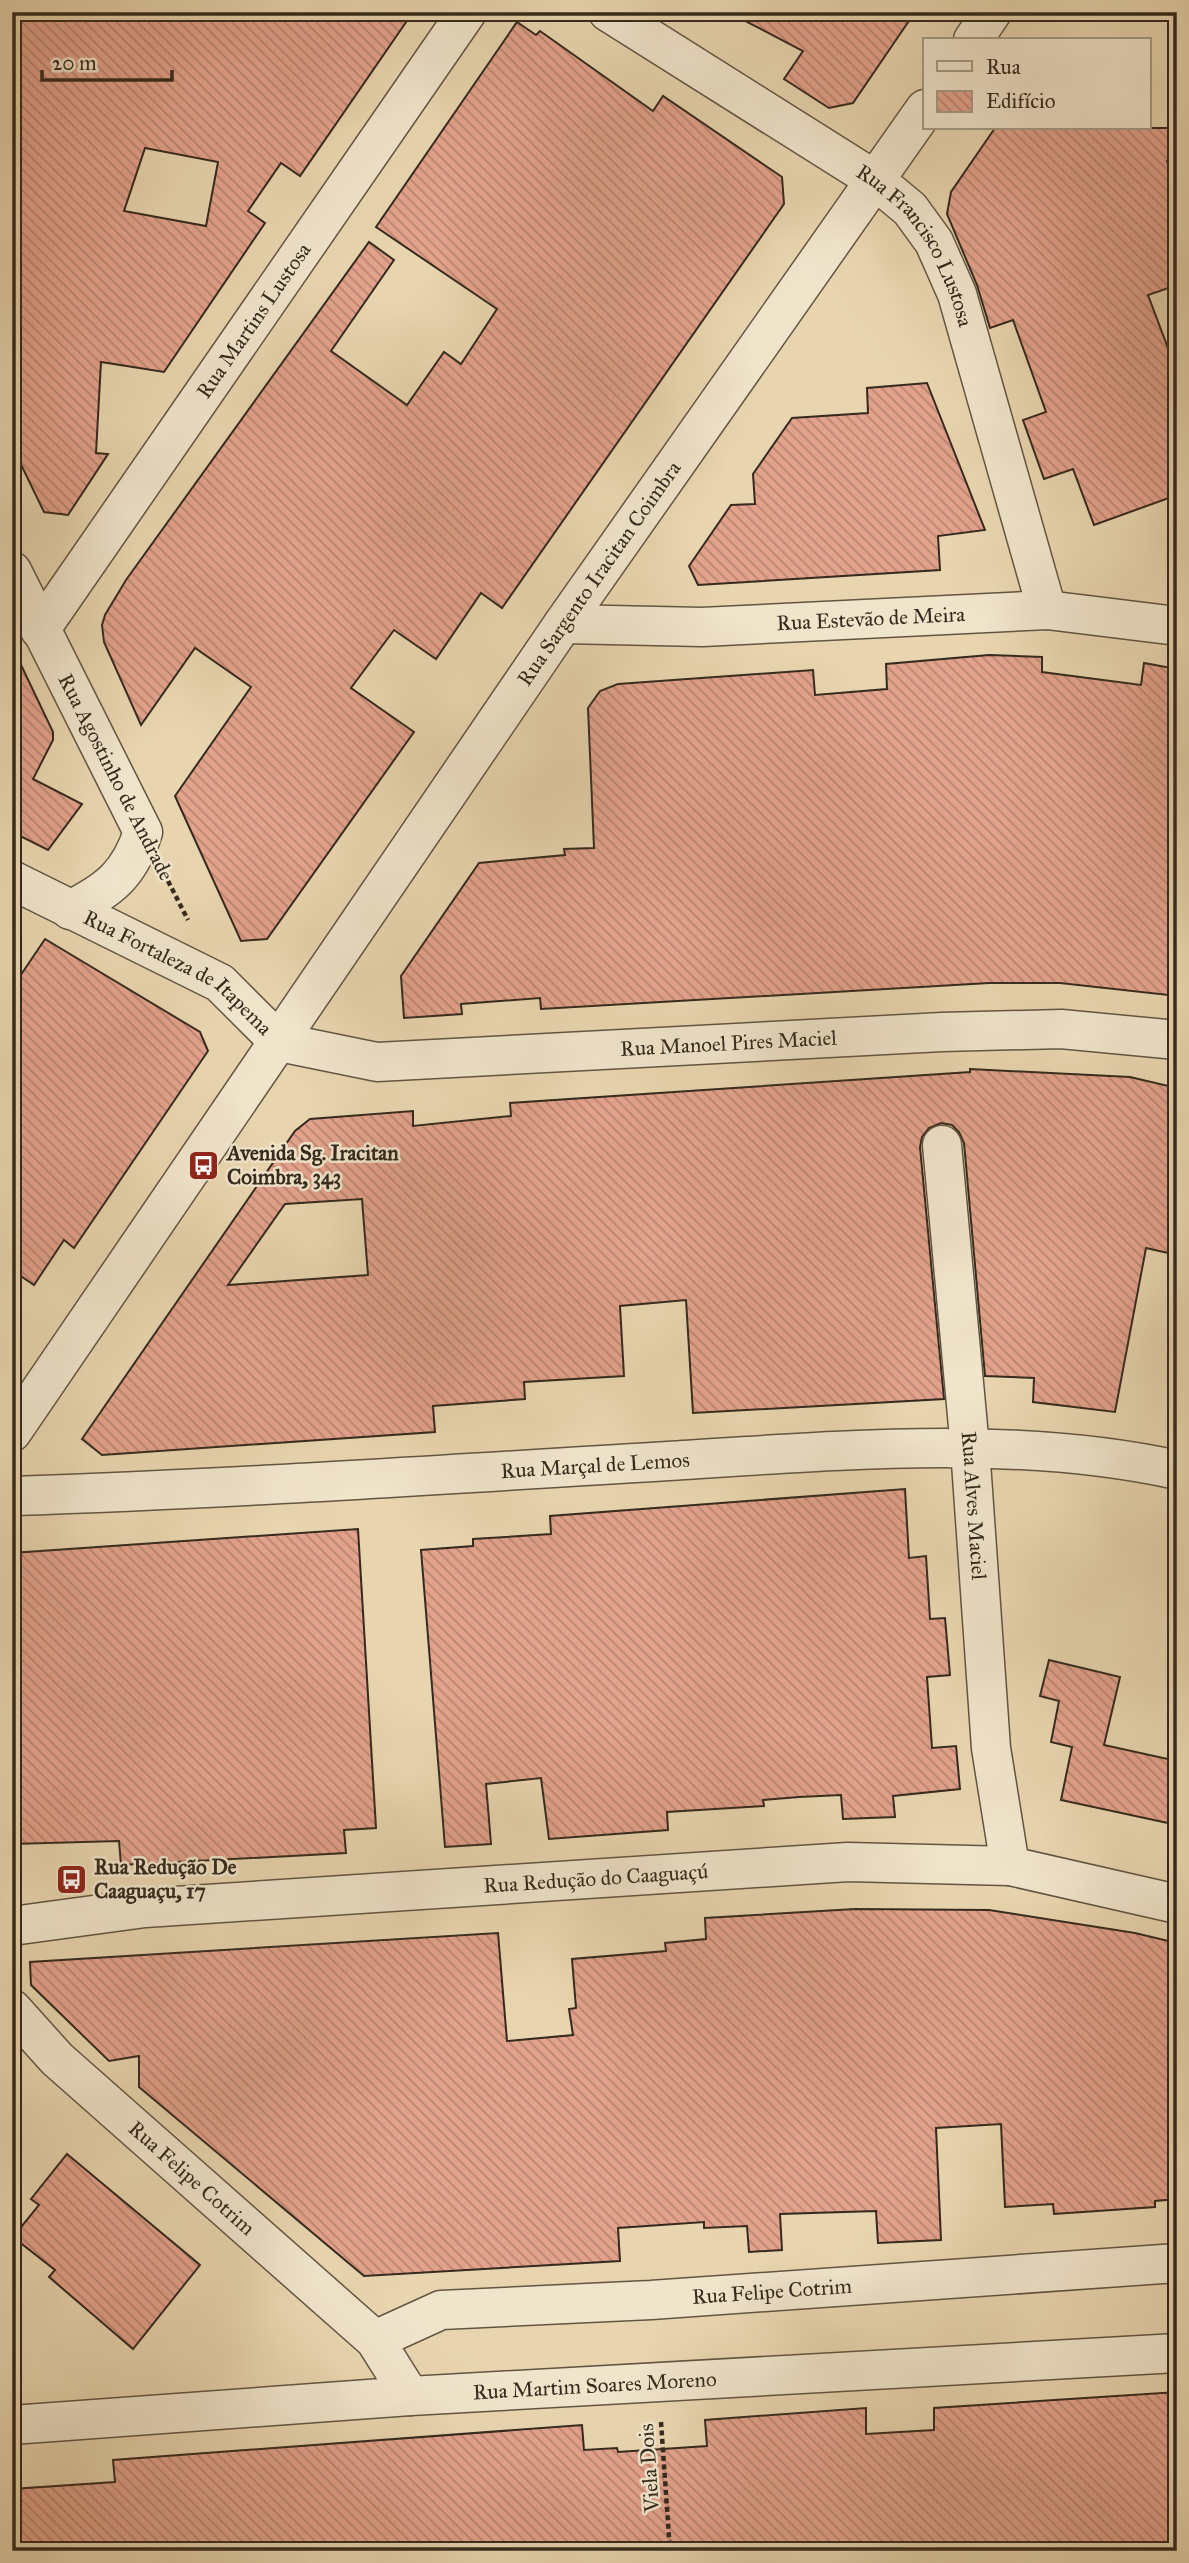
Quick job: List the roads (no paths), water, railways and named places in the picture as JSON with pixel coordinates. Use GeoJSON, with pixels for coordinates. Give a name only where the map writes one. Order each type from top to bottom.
{"type":"FeatureCollection","features":[{"type":"Feature","properties":{"kind":"street","name":"Rua Martins Lustosa"},"geometry":{"type":"LineString","coordinates":[[40,629],[467,12]]}},
{"type":"Feature","properties":{"kind":"street","name":"Rua Francisco Lustosa"},"geometry":{"type":"LineString","coordinates":[[608,12],[875,180],[910,209],[934,242],[957,294],[1047,610]]}},
{"type":"Feature","properties":{"kind":"street"},"geometry":{"type":"LineString","coordinates":[[974,38],[992,12]]}},
{"type":"Feature","properties":{"kind":"street","name":"Rua Sargento Iracitan Coimbra"},"geometry":{"type":"LineString","coordinates":[[12,1432],[563,624],[923,112]]}},
{"type":"Feature","properties":{"kind":"street","name":"Rua Agostinho de Andrade"},"geometry":{"type":"LineString","coordinates":[[12,571],[143,832]]}},
{"type":"Feature","properties":{"kind":"street","name":"Rua Estevão de Meira"},"geometry":{"type":"LineString","coordinates":[[563,624],[702,627],[1047,610],[1177,626]]}},
{"type":"Feature","properties":{"kind":"street","name":"Rua Fortaleza de Itapema"},"geometry":{"type":"LineString","coordinates":[[70,910],[103,893],[124,872],[143,832]]}},
{"type":"Feature","properties":{"kind":"street","name":"Rua Fortaleza de Itapema"},"geometry":{"type":"LineString","coordinates":[[12,880],[220,983],[279,1042]]}},
{"type":"Feature","properties":{"kind":"street","name":"Rua Manoel Pires Maciel"},"geometry":{"type":"LineString","coordinates":[[279,1042],[377,1062],[942,1032],[1061,1030],[1160,1036],[1177,1040]]}},
{"type":"Feature","properties":{"kind":"street","name":"Rua Alves Maciel"},"geometry":{"type":"LineString","coordinates":[[942,1145],[970,1448],[991,1748],[1010,1866]]}},
{"type":"Feature","properties":{"kind":"street","name":"Rua Marçal de Lemos"},"geometry":{"type":"LineString","coordinates":[[12,1496],[149,1492],[712,1458],[970,1448],[1079,1453],[1177,1470]]}},
{"type":"Feature","properties":{"kind":"street","name":"Rua Redução do Caaguaçú"},"geometry":{"type":"LineString","coordinates":[[12,1926],[145,1908],[848,1862],[1010,1866],[1177,1904]]}},
{"type":"Feature","properties":{"kind":"street","name":"Rua Felipe Cotrim"},"geometry":{"type":"LineString","coordinates":[[12,2009],[57,2059],[375,2340],[410,2396]]}},
{"type":"Feature","properties":{"kind":"street","name":"Rua Felipe Cotrim"},"geometry":{"type":"LineString","coordinates":[[375,2340],[441,2310],[665,2299],[1177,2263]]}},
{"type":"Feature","properties":{"kind":"street","name":"Rua Martim Soares Moreno"},"geometry":{"type":"LineString","coordinates":[[12,2425],[410,2396],[1177,2353]]}},
{"type":"Feature","properties":{"kind":"place","name":"Avenida Sg. Iracitan Coimbra, 343"},"geometry":{"type":"Point","coordinates":[204,1165]}},
{"type":"Feature","properties":{"kind":"place","name":"Rua Redução De Caaguaçu, 17"},"geometry":{"type":"Point","coordinates":[71,1879]}}]}
